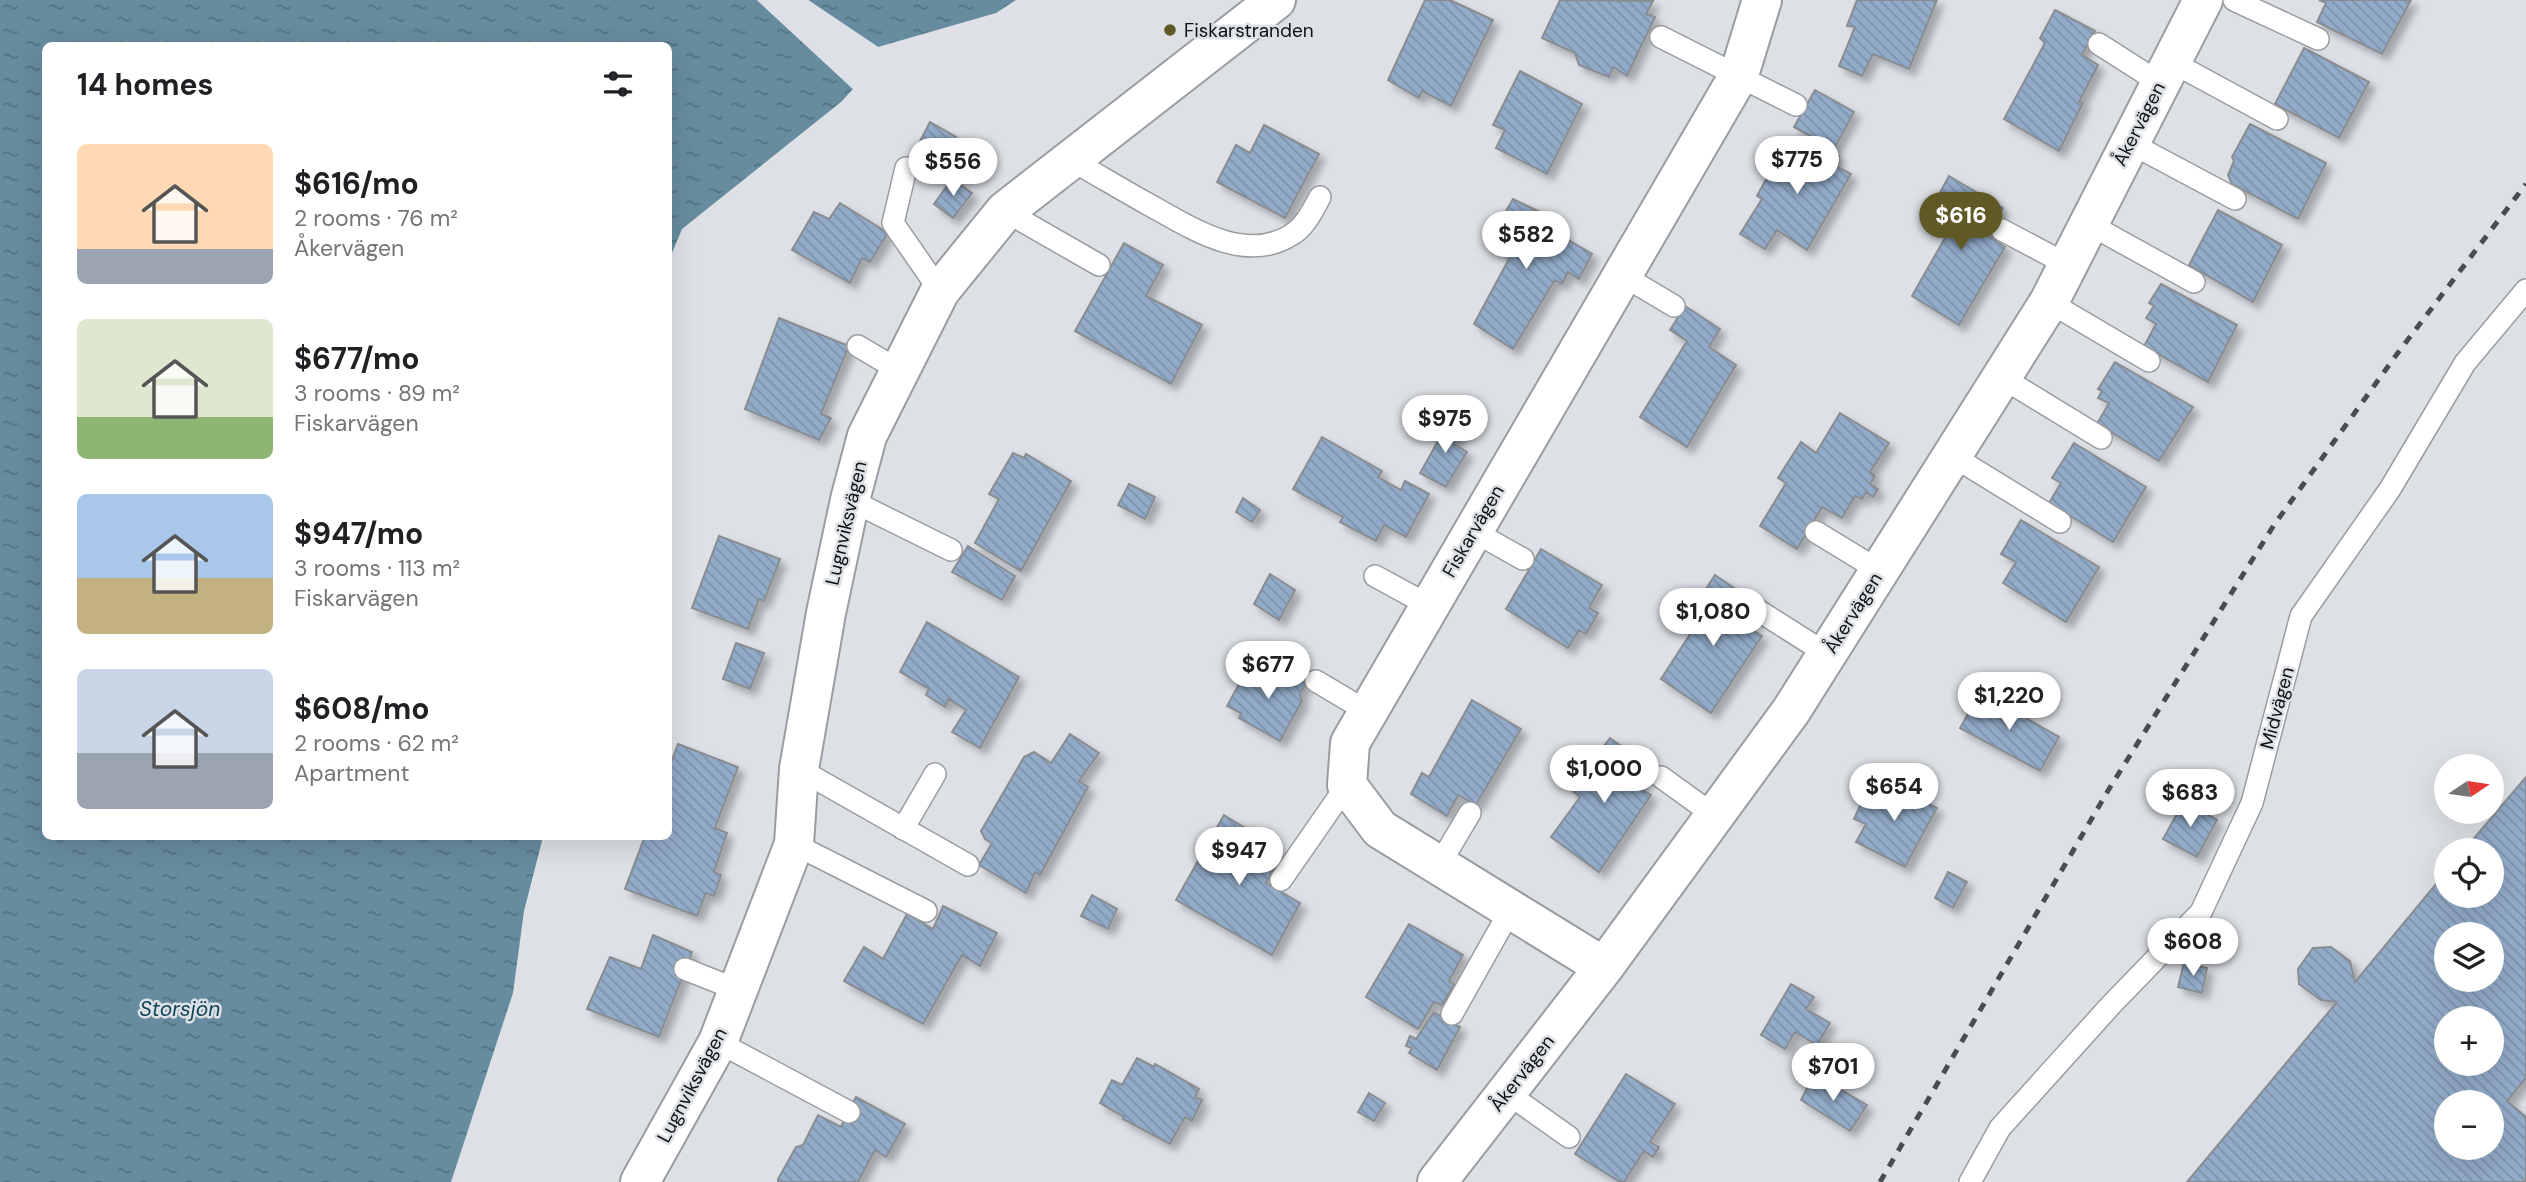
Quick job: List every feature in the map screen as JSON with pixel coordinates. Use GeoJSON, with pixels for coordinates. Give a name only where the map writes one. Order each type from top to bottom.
{"type":"FeatureCollection","features":[{"type":"Feature","properties":{"kind":"street","name":"Lugnviksvägen"},"geometry":{"type":"LineString","coordinates":[[640,1182],[718,1042],[794,844],[799,769],[826,613],[850,500],[867,436],[940,291],[1005,211],[1276,0]]}},
{"type":"Feature","properties":{"kind":"street","name":"Fiskarvägen"},"geometry":{"type":"LineString","coordinates":[[1347,785],[1350,743],[1739,75],[1762,0]]}},
{"type":"Feature","properties":{"kind":"street","name":"Åkervägen"},"geometry":{"type":"LineString","coordinates":[[1451,1178],[1507,1093],[1604,967],[1791,712],[2049,302],[2203,0]]}},
{"type":"Feature","properties":{"kind":"street"},"geometry":{"type":"LineString","coordinates":[[1347,785],[1380,829],[1604,967]]}},
{"type":"Feature","properties":{"kind":"lane"},"geometry":{"type":"LineString","coordinates":[[2234,0],[2318,39]]}},
{"type":"Feature","properties":{"kind":"lane"},"geometry":{"type":"LineString","coordinates":[[1661,37],[1796,105]]}},
{"type":"Feature","properties":{"kind":"lane"},"geometry":{"type":"LineString","coordinates":[[2099,44],[2277,119]]}},
{"type":"Feature","properties":{"kind":"lane"},"geometry":{"type":"LineString","coordinates":[[2130,143],[2235,199]]}},
{"type":"Feature","properties":{"kind":"lane"},"geometry":{"type":"LineString","coordinates":[[1071,160],[1206,236],[1235,243],[1265,246],[1293,235],[1308,219],[1321,197]]}},
{"type":"Feature","properties":{"kind":"lane"},"geometry":{"type":"LineString","coordinates":[[906,168],[892,223],[940,291]]}},
{"type":"Feature","properties":{"kind":"lane"},"geometry":{"type":"LineString","coordinates":[[1005,211],[1099,265]]}},
{"type":"Feature","properties":{"kind":"lane"},"geometry":{"type":"LineString","coordinates":[[2089,224],[2193,282]]}},
{"type":"Feature","properties":{"kind":"lane"},"geometry":{"type":"LineString","coordinates":[[2002,230],[2068,265]]}},
{"type":"Feature","properties":{"kind":"lane"},"geometry":{"type":"LineString","coordinates":[[1622,275],[1674,306]]}},
{"type":"Feature","properties":{"kind":"lane","name":"Midvägen"},"geometry":{"type":"LineString","coordinates":[[1970,1182],[2000,1128],[2201,912],[2252,803],[2301,616],[2390,489],[2465,363],[2526,290]]}},
{"type":"Feature","properties":{"kind":"lane"},"geometry":{"type":"LineString","coordinates":[[2049,302],[2149,361]]}},
{"type":"Feature","properties":{"kind":"lane"},"geometry":{"type":"LineString","coordinates":[[858,346],[900,371]]}},
{"type":"Feature","properties":{"kind":"lane"},"geometry":{"type":"LineString","coordinates":[[2001,377],[2101,438]]}},
{"type":"Feature","properties":{"kind":"lane"},"geometry":{"type":"LineString","coordinates":[[1951,455],[2060,522]]}},
{"type":"Feature","properties":{"kind":"lane"},"geometry":{"type":"LineString","coordinates":[[850,500],[951,550]]}},
{"type":"Feature","properties":{"kind":"lane"},"geometry":{"type":"LineString","coordinates":[[1473,531],[1523,559]]}},
{"type":"Feature","properties":{"kind":"lane"},"geometry":{"type":"LineString","coordinates":[[1816,531],[1880,571]]}},
{"type":"Feature","properties":{"kind":"lane"},"geometry":{"type":"LineString","coordinates":[[1376,576],[1430,606]]}},
{"type":"Feature","properties":{"kind":"lane"},"geometry":{"type":"LineString","coordinates":[[1756,609],[1827,654]]}},
{"type":"Feature","properties":{"kind":"lane"},"geometry":{"type":"LineString","coordinates":[[1317,681],[1368,712]]}},
{"type":"Feature","properties":{"kind":"lane"},"geometry":{"type":"LineString","coordinates":[[799,769],[968,865]]}},
{"type":"Feature","properties":{"kind":"lane"},"geometry":{"type":"LineString","coordinates":[[903,829],[935,774]]}},
{"type":"Feature","properties":{"kind":"lane"},"geometry":{"type":"LineString","coordinates":[[1661,777],[1715,816]]}},
{"type":"Feature","properties":{"kind":"lane"},"geometry":{"type":"LineString","coordinates":[[1281,880],[1347,785]]}},
{"type":"Feature","properties":{"kind":"lane"},"geometry":{"type":"LineString","coordinates":[[1439,865],[1470,813]]}},
{"type":"Feature","properties":{"kind":"lane"},"geometry":{"type":"LineString","coordinates":[[794,844],[926,911]]}},
{"type":"Feature","properties":{"kind":"lane"},"geometry":{"type":"LineString","coordinates":[[1452,1014],[1511,909]]}},
{"type":"Feature","properties":{"kind":"lane"},"geometry":{"type":"LineString","coordinates":[[685,969],[738,990]]}},
{"type":"Feature","properties":{"kind":"lane"},"geometry":{"type":"LineString","coordinates":[[718,1042],[849,1112]]}},
{"type":"Feature","properties":{"kind":"lane"},"geometry":{"type":"LineString","coordinates":[[1507,1093],[1569,1136]]}},
{"type":"Feature","properties":{"kind":"water","name":"Storsjön"},"geometry":{"type":"Polygon","coordinates":[[[0,0],[757,0],[853,89],[841,102],[682,229],[672,253],[672,42],[42,42],[42,840],[542,840],[524,911],[513,993],[451,1182],[0,1182],[0,0]]]}},
{"type":"Feature","properties":{"kind":"water"},"geometry":{"type":"Polygon","coordinates":[[[808,0],[1016,0],[996,13],[878,47],[808,0]]]}},
{"type":"Feature","properties":{"kind":"pier"},"geometry":{"type":"Polygon","coordinates":[[[757,0],[762,0],[855,86],[853,89],[757,0]]]}},
{"type":"Feature","properties":{"kind":"pier"},"geometry":{"type":"Polygon","coordinates":[[[805,0],[878,47],[876,50],[805,0]]]}},
{"type":"Feature","properties":{"kind":"building"},"geometry":{"type":"Polygon","coordinates":[[[1425,0],[1450,0],[1493,20],[1451,106],[1422,91],[1419,98],[1388,80],[1425,0]]]}},
{"type":"Feature","properties":{"kind":"building"},"geometry":{"type":"Polygon","coordinates":[[[1560,0],[1653,1],[1646,14],[1655,17],[1627,76],[1613,67],[1609,77],[1579,65],[1575,53],[1542,38],[1560,0]]]}},
{"type":"Feature","properties":{"kind":"building"},"geometry":{"type":"Polygon","coordinates":[[[1857,0],[1937,0],[1909,69],[1873,54],[1862,76],[1839,66],[1855,27],[1847,26],[1857,0]]]}},
{"type":"Feature","properties":{"kind":"building"},"geometry":{"type":"Polygon","coordinates":[[[2319,0],[2411,0],[2382,54],[2317,22],[2326,3],[2319,0]]]}},
{"type":"Feature","properties":{"kind":"building"},"geometry":{"type":"Polygon","coordinates":[[[2055,10],[2095,31],[2082,55],[2098,65],[2059,151],[2004,119],[2045,43],[2040,38],[2055,10]]]}},
{"type":"Feature","properties":{"kind":"building"},"geometry":{"type":"Polygon","coordinates":[[[2304,48],[2369,82],[2339,138],[2275,104],[2304,48]]]}},
{"type":"Feature","properties":{"kind":"building"},"geometry":{"type":"Polygon","coordinates":[[[1520,71],[1582,104],[1547,174],[1496,148],[1505,130],[1493,125],[1520,71]]]}},
{"type":"Feature","properties":{"kind":"building"},"geometry":{"type":"Polygon","coordinates":[[[1815,90],[1854,112],[1834,149],[1794,127],[1815,90]]]}},
{"type":"Feature","properties":{"kind":"building"},"geometry":{"type":"Polygon","coordinates":[[[930,122],[956,137],[940,169],[913,155],[930,122]]]}},
{"type":"Feature","properties":{"kind":"building"},"geometry":{"type":"Polygon","coordinates":[[[2250,124],[2326,163],[2298,219],[2232,184],[2228,175],[2234,161],[2232,157],[2250,124]]]}},
{"type":"Feature","properties":{"kind":"building"},"geometry":{"type":"Polygon","coordinates":[[[1264,125],[1319,154],[1285,218],[1217,182],[1236,145],[1250,153],[1264,125]]]}},
{"type":"Feature","properties":{"kind":"building"},"geometry":{"type":"Polygon","coordinates":[[[1788,139],[1810,152],[1816,143],[1839,156],[1834,165],[1851,174],[1807,250],[1777,230],[1765,249],[1740,234],[1762,199],[1757,196],[1788,139]]]}},
{"type":"Feature","properties":{"kind":"building"},"geometry":{"type":"Polygon","coordinates":[[[1949,176],[2003,208],[1987,235],[2005,247],[1959,325],[1912,296],[1954,222],[1931,209],[1949,176]]]}},
{"type":"Feature","properties":{"kind":"building"},"geometry":{"type":"Polygon","coordinates":[[[952,179],[972,193],[953,218],[934,204],[952,179]]]}},
{"type":"Feature","properties":{"kind":"building"},"geometry":{"type":"Polygon","coordinates":[[[1513,199],[1554,219],[1548,228],[1592,254],[1579,279],[1568,272],[1562,284],[1555,280],[1513,349],[1474,324],[1510,257],[1487,243],[1513,199]]]}},
{"type":"Feature","properties":{"kind":"building"},"geometry":{"type":"Polygon","coordinates":[[[840,203],[888,233],[870,262],[862,258],[850,283],[792,250],[814,212],[829,219],[840,203]]]}},
{"type":"Feature","properties":{"kind":"building"},"geometry":{"type":"Polygon","coordinates":[[[2218,210],[2282,245],[2253,302],[2189,265],[2218,210]]]}},
{"type":"Feature","properties":{"kind":"building"},"geometry":{"type":"Polygon","coordinates":[[[1124,243],[1163,265],[1146,296],[1202,325],[1171,384],[1075,331],[1124,243]]]}},
{"type":"Feature","properties":{"kind":"building"},"geometry":{"type":"Polygon","coordinates":[[[2161,284],[2237,325],[2208,382],[2144,346],[2156,324],[2146,318],[2154,306],[2149,303],[2161,284]]]}},
{"type":"Feature","properties":{"kind":"building"},"geometry":{"type":"Polygon","coordinates":[[[1685,306],[1720,329],[1709,347],[1736,365],[1687,447],[1640,417],[1687,341],[1670,330],[1685,306]]]}},
{"type":"Feature","properties":{"kind":"building"},"geometry":{"type":"Polygon","coordinates":[[[779,318],[849,346],[821,414],[831,418],[819,440],[745,409],[779,318]]]}},
{"type":"Feature","properties":{"kind":"building"},"geometry":{"type":"Polygon","coordinates":[[[2115,362],[2193,407],[2159,461],[2097,424],[2109,403],[2098,398],[2102,391],[2098,389],[2115,362]]]}},
{"type":"Feature","properties":{"kind":"building"},"geometry":{"type":"Polygon","coordinates":[[[1840,413],[1889,443],[1870,472],[1875,476],[1870,484],[1878,489],[1873,497],[1866,492],[1862,499],[1855,496],[1842,518],[1822,507],[1797,549],[1760,526],[1786,483],[1778,478],[1801,442],[1816,453],[1840,413]]]}},
{"type":"Feature","properties":{"kind":"building"},"geometry":{"type":"Polygon","coordinates":[[[1451,418],[1465,425],[1454,444],[1467,452],[1446,487],[1420,473],[1451,418]]]}},
{"type":"Feature","properties":{"kind":"building"},"geometry":{"type":"Polygon","coordinates":[[[1322,437],[1382,471],[1378,477],[1401,490],[1405,481],[1429,494],[1406,537],[1384,525],[1376,541],[1340,522],[1343,517],[1293,489],[1322,437]]]}},
{"type":"Feature","properties":{"kind":"building"},"geometry":{"type":"Polygon","coordinates":[[[2074,443],[2146,487],[2113,542],[2049,503],[2061,483],[2052,478],[2074,443]]]}},
{"type":"Feature","properties":{"kind":"building"},"geometry":{"type":"Polygon","coordinates":[[[1013,453],[1024,458],[1026,454],[1071,481],[1021,571],[975,543],[999,499],[989,494],[1013,453]]]}},
{"type":"Feature","properties":{"kind":"building"},"geometry":{"type":"Polygon","coordinates":[[[1129,484],[1155,497],[1145,519],[1118,505],[1129,484]]]}},
{"type":"Feature","properties":{"kind":"building"},"geometry":{"type":"Polygon","coordinates":[[[1243,498],[1260,510],[1252,522],[1236,512],[1243,498]]]}},
{"type":"Feature","properties":{"kind":"building"},"geometry":{"type":"Polygon","coordinates":[[[2021,520],[2099,567],[2066,622],[2003,583],[2016,562],[2001,554],[2021,520]]]}},
{"type":"Feature","properties":{"kind":"building"},"geometry":{"type":"Polygon","coordinates":[[[719,536],[780,559],[764,601],[759,599],[748,629],[692,608],[719,536]]]}},
{"type":"Feature","properties":{"kind":"building"},"geometry":{"type":"Polygon","coordinates":[[[968,546],[1015,576],[1002,600],[952,572],[968,546]]]}},
{"type":"Feature","properties":{"kind":"building"},"geometry":{"type":"Polygon","coordinates":[[[1541,549],[1602,585],[1589,608],[1598,613],[1586,634],[1579,630],[1568,648],[1506,609],[1541,549]]]}},
{"type":"Feature","properties":{"kind":"building"},"geometry":{"type":"Polygon","coordinates":[[[1270,574],[1295,590],[1279,620],[1254,604],[1270,574]]]}},
{"type":"Feature","properties":{"kind":"building"},"geometry":{"type":"Polygon","coordinates":[[[1715,575],[1750,599],[1735,619],[1762,636],[1711,713],[1661,679],[1709,605],[1700,598],[1715,575]]]}},
{"type":"Feature","properties":{"kind":"building"},"geometry":{"type":"Polygon","coordinates":[[[927,622],[1019,677],[980,748],[952,732],[966,710],[948,699],[945,707],[926,695],[929,689],[900,672],[927,622]]]}},
{"type":"Feature","properties":{"kind":"building"},"geometry":{"type":"Polygon","coordinates":[[[736,643],[764,653],[750,689],[723,679],[736,643]]]}},
{"type":"Feature","properties":{"kind":"building"},"geometry":{"type":"Polygon","coordinates":[[[1248,668],[1260,675],[1264,669],[1283,681],[1288,675],[1296,673],[1304,677],[1305,686],[1300,693],[1302,701],[1280,741],[1239,718],[1241,713],[1227,706],[1248,668]]]}},
{"type":"Feature","properties":{"kind":"building"},"geometry":{"type":"Polygon","coordinates":[[[1980,692],[2059,737],[2040,771],[1960,728],[1980,692]]]}},
{"type":"Feature","properties":{"kind":"building"},"geometry":{"type":"Polygon","coordinates":[[[1472,700],[1521,729],[1476,805],[1458,795],[1447,816],[1411,794],[1422,773],[1429,777],[1472,700]]]}},
{"type":"Feature","properties":{"kind":"building"},"geometry":{"type":"Polygon","coordinates":[[[1070,734],[1099,753],[1079,781],[1088,787],[1040,875],[1035,872],[1026,893],[979,865],[992,843],[985,839],[981,831],[1024,757],[1034,752],[1051,763],[1070,734]]]}},
{"type":"Feature","properties":{"kind":"building"},"geometry":{"type":"Polygon","coordinates":[[[1610,738],[1650,767],[1636,786],[1651,795],[1599,872],[1551,837],[1580,797],[1570,789],[1610,738]]]}},
{"type":"Feature","properties":{"kind":"building"},"geometry":{"type":"Polygon","coordinates":[[[678,744],[738,767],[715,828],[727,833],[714,872],[721,875],[714,896],[706,893],[697,916],[625,889],[643,840],[672,840],[672,760],[678,744]]]}},
{"type":"Feature","properties":{"kind":"building"},"geometry":{"type":"Polygon","coordinates":[[[2526,777],[2526,1078],[2507,1101],[2526,1117],[2526,1182],[2187,1182],[2337,1002],[2321,1000],[2299,984],[2298,969],[2313,948],[2331,947],[2350,961],[2355,982],[2434,887],[2434,908],[2504,908],[2504,838],[2474,838],[2486,824],[2504,824],[2504,803],[2526,777]]]}},
{"type":"Feature","properties":{"kind":"building"},"geometry":{"type":"Polygon","coordinates":[[[1888,783],[1937,808],[1905,867],[1856,842],[1866,824],[1854,819],[1866,793],[1879,799],[1888,783]]]}},
{"type":"Feature","properties":{"kind":"building"},"geometry":{"type":"Polygon","coordinates":[[[2184,801],[2217,820],[2197,857],[2163,839],[2184,801]]]}},
{"type":"Feature","properties":{"kind":"building"},"geometry":{"type":"Polygon","coordinates":[[[1224,815],[1277,848],[1266,865],[1274,869],[1266,883],[1300,903],[1272,955],[1176,900],[1224,815]]]}},
{"type":"Feature","properties":{"kind":"building"},"geometry":{"type":"Polygon","coordinates":[[[1948,872],[1967,882],[1953,908],[1935,898],[1948,872]]]}},
{"type":"Feature","properties":{"kind":"building"},"geometry":{"type":"Polygon","coordinates":[[[1092,895],[1117,909],[1108,929],[1081,916],[1092,895]]]}},
{"type":"Feature","properties":{"kind":"building"},"geometry":{"type":"Polygon","coordinates":[[[943,906],[997,933],[980,966],[962,955],[923,1024],[844,981],[864,947],[883,959],[907,914],[933,929],[943,906]]]}},
{"type":"Feature","properties":{"kind":"building"},"geometry":{"type":"Polygon","coordinates":[[[1409,924],[1463,955],[1449,981],[1454,984],[1442,1005],[1434,1002],[1418,1029],[1366,997],[1409,924]]]}},
{"type":"Feature","properties":{"kind":"building"},"geometry":{"type":"Polygon","coordinates":[[[653,935],[692,952],[659,1037],[587,1009],[610,957],[641,969],[653,935]]]}},
{"type":"Feature","properties":{"kind":"building"},"geometry":{"type":"Polygon","coordinates":[[[2184,963],[2207,968],[2202,993],[2178,987],[2184,963]]]}},
{"type":"Feature","properties":{"kind":"building"},"geometry":{"type":"Polygon","coordinates":[[[1791,984],[1814,997],[1806,1009],[1830,1023],[1817,1045],[1795,1032],[1785,1049],[1761,1035],[1791,984]]]}},
{"type":"Feature","properties":{"kind":"building"},"geometry":{"type":"Polygon","coordinates":[[[1434,1012],[1460,1027],[1437,1070],[1409,1053],[1412,1048],[1406,1046],[1410,1036],[1416,1039],[1434,1012]]]}},
{"type":"Feature","properties":{"kind":"building"},"geometry":{"type":"Polygon","coordinates":[[[1137,1058],[1154,1067],[1155,1064],[1199,1089],[1195,1097],[1202,1100],[1192,1121],[1185,1117],[1170,1144],[1123,1119],[1124,1117],[1100,1103],[1112,1080],[1122,1085],[1137,1058]]]}},
{"type":"Feature","properties":{"kind":"building"},"geometry":{"type":"Polygon","coordinates":[[[1626,1074],[1675,1104],[1650,1142],[1659,1147],[1653,1157],[1644,1151],[1624,1182],[1620,1182],[1575,1154],[1626,1074]]]}},
{"type":"Feature","properties":{"kind":"building"},"geometry":{"type":"Polygon","coordinates":[[[1814,1074],[1867,1105],[1850,1131],[1801,1100],[1814,1074]]]}},
{"type":"Feature","properties":{"kind":"building"},"geometry":{"type":"Polygon","coordinates":[[[1369,1093],[1385,1103],[1374,1121],[1358,1112],[1369,1093]]]}},
{"type":"Feature","properties":{"kind":"building"},"geometry":{"type":"Polygon","coordinates":[[[856,1097],[905,1124],[886,1157],[875,1150],[858,1182],[778,1182],[796,1147],[803,1145],[818,1115],[841,1127],[856,1097]]]}},
{"type":"Feature","properties":{"kind":"railway"},"geometry":{"type":"LineString","coordinates":[[1880,1182],[2109,789],[2274,525],[2397,354],[2526,184]]}},
{"type":"Feature","properties":{"kind":"place","name":"Fiskarstranden"},"geometry":{"type":"Point","coordinates":[1170,30]}}]}
